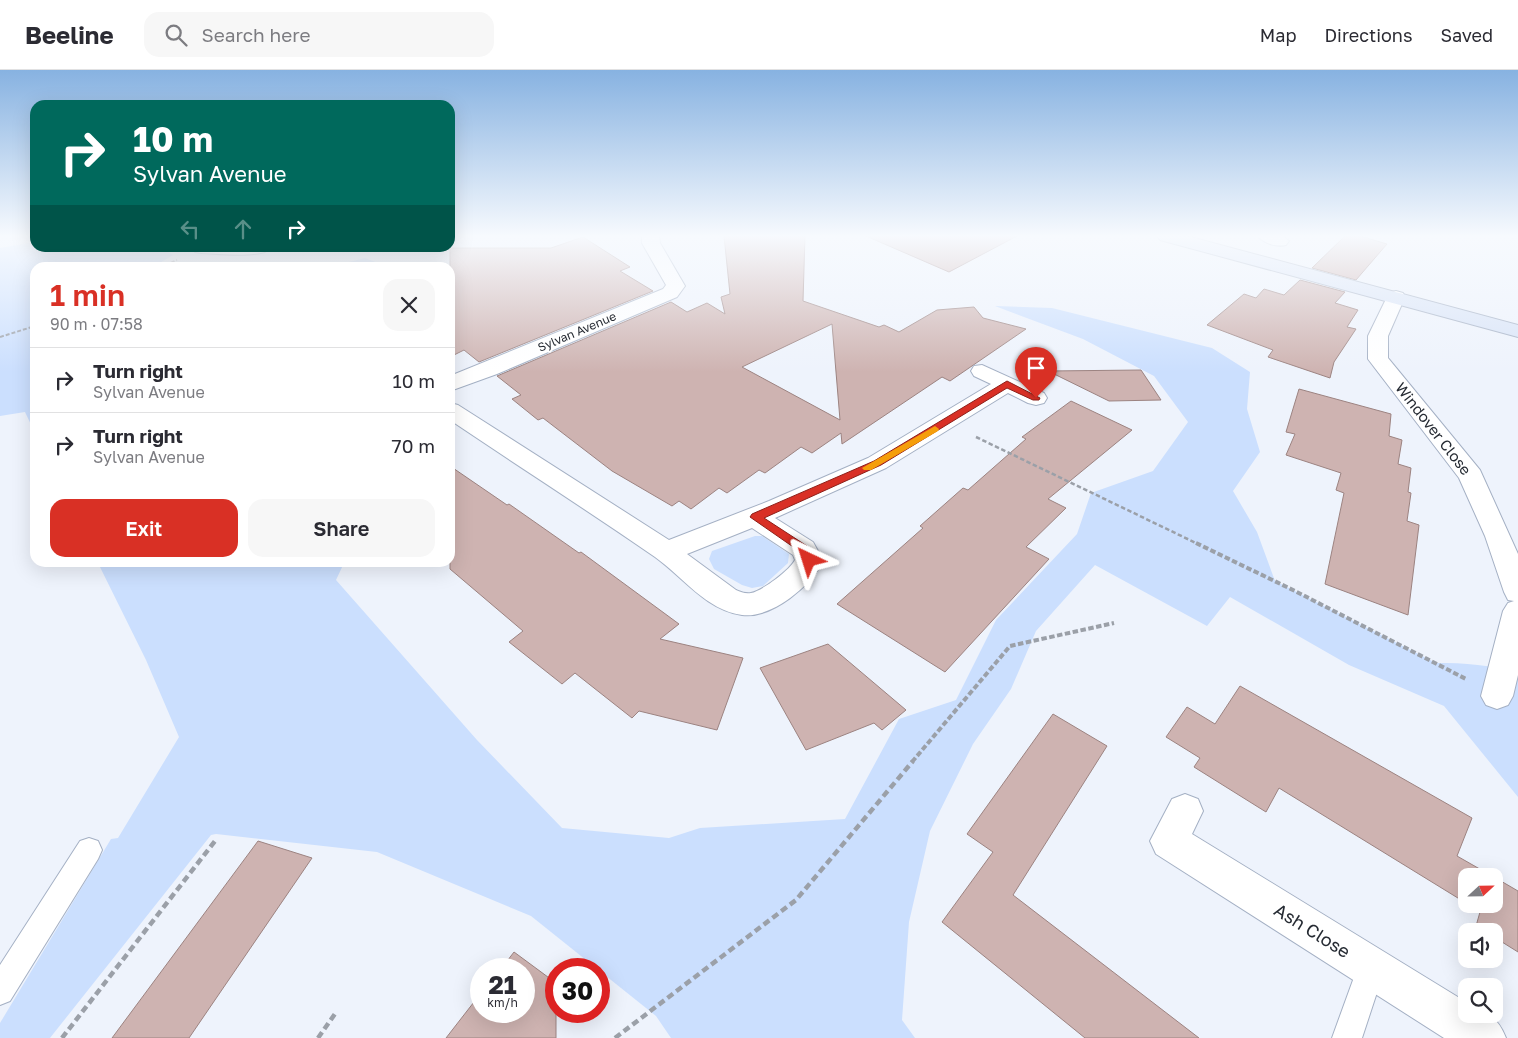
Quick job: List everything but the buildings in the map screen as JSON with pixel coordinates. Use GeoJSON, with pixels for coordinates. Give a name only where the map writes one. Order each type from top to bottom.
{"type":"FeatureCollection","features":[{"type":"Feature","properties":{"kind":"street","name":"Sylvan Avenue"},"geometry":{"type":"LineString","coordinates":[[455,382],[670,293],[676,286],[673,281]]}},
{"type":"Feature","properties":{"kind":"street"},"geometry":{"type":"LineString","coordinates":[[1336,281],[1518,331]]}},
{"type":"Feature","properties":{"kind":"street","name":"Windover Close"},"geometry":{"type":"LineString","coordinates":[[1396,297],[1378,336],[1378,359],[1471,476],[1498,536],[1518,592]]}},
{"type":"Feature","properties":{"kind":"street"},"geometry":{"type":"LineString","coordinates":[[982,371],[1036,398]]}},
{"type":"Feature","properties":{"kind":"street"},"geometry":{"type":"LineString","coordinates":[[667,552],[756,517],[877,463],[1007,384]]}},
{"type":"Feature","properties":{"kind":"street"},"geometry":{"type":"LineString","coordinates":[[455,413],[667,552],[690,573],[740,604],[755,604],[768,598],[805,570],[809,560],[803,549],[756,517]]}},
{"type":"Feature","properties":{"kind":"street"},"geometry":{"type":"LineString","coordinates":[[1497,696],[1518,611]]}},
{"type":"Feature","properties":{"kind":"street","name":"Ash Close"},"geometry":{"type":"LineString","coordinates":[[1186,811],[1169,841],[1484,1038]]}},
{"type":"Feature","properties":{"kind":"lane"},"geometry":{"type":"LineString","coordinates":[[0,992],[88,850]]}},
{"type":"Feature","properties":{"kind":"lane"},"geometry":{"type":"LineString","coordinates":[[1347,1038],[1371,968]]}},
{"type":"Feature","properties":{"kind":"path"},"geometry":{"type":"LineString","coordinates":[[0,337],[30,328]]}},
{"type":"Feature","properties":{"kind":"path"},"geometry":{"type":"LineString","coordinates":[[946,422],[1295,591],[1497,696]]}},
{"type":"Feature","properties":{"kind":"path"},"geometry":{"type":"LineString","coordinates":[[615,1038],[796,900],[1010,646],[1114,623]]}},
{"type":"Feature","properties":{"kind":"path"},"geometry":{"type":"LineString","coordinates":[[62,1038],[215,841]]}},
{"type":"Feature","properties":{"kind":"path"},"geometry":{"type":"LineString","coordinates":[[318,1038],[336,1011]]}},
{"type":"Feature","properties":{"kind":"shaded area"},"geometry":{"type":"Polygon","coordinates":[[[0,281],[30,281],[30,422],[25,412],[0,416],[0,281]]]}},
{"type":"Feature","properties":{"kind":"shaded area"},"geometry":{"type":"Polygon","coordinates":[[[995,306],[1052,308],[1212,348],[1250,372],[1247,409],[1260,452],[1233,491],[1257,532],[1275,581],[1436,663],[1488,666],[1518,675],[1518,797],[1444,706],[1349,665],[1230,597],[1207,626],[1095,565],[1036,631],[1011,689],[973,744],[930,831],[909,922],[902,1020],[915,1038],[671,1038],[656,1016],[610,979],[610,958],[584,958],[531,916],[377,852],[216,834],[211,835],[50,1038],[0,1038],[0,1023],[111,839],[118,838],[179,737],[146,660],[100,567],[342,567],[336,580],[477,740],[562,828],[669,838],[700,828],[845,819],[899,719],[956,700],[996,620],[1077,534],[1091,493],[1153,471],[1188,422],[1154,376],[1083,339],[995,306]]]}},
{"type":"Feature","properties":{"kind":"shaded area"},"geometry":{"type":"Polygon","coordinates":[[[755,536],[762,536],[789,554],[788,563],[763,586],[752,588],[742,585],[714,569],[709,559],[712,551],[755,536]]]}},
{"type":"Feature","properties":{"kind":"slow traffic"},"geometry":{"type":"LineString","coordinates":[[867,468],[935,429]]}},
{"type":"Feature","properties":{"kind":"route"},"geometry":{"type":"LineString","coordinates":[[809,560],[803,549],[756,517],[877,463],[1007,384],[1036,398]]}}]}
